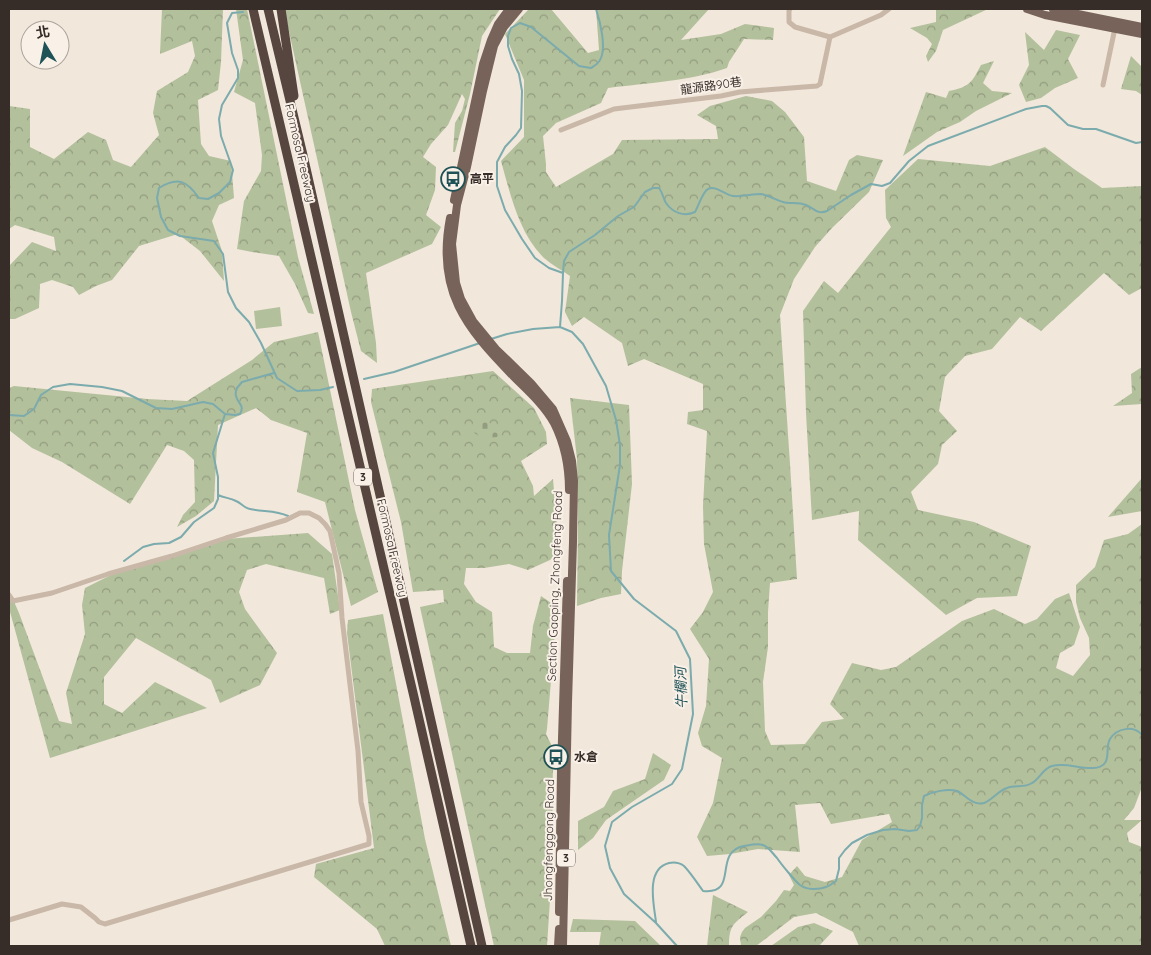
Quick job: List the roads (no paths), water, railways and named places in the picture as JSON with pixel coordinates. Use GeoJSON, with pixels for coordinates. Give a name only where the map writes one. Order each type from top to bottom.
{"type":"FeatureCollection","features":[{"type":"Feature","properties":{"kind":"highway"},"geometry":{"type":"LineString","coordinates":[[248,9],[266,63]]}},
{"type":"Feature","properties":{"kind":"highway","name":"Formosa Freeway"},"geometry":{"type":"LineString","coordinates":[[253,9],[471,946]]}},
{"type":"Feature","properties":{"kind":"highway","name":"Formosa Freeway"},"geometry":{"type":"LineString","coordinates":[[268,9],[303,155],[482,946]]}},
{"type":"Feature","properties":{"kind":"highway"},"geometry":{"type":"LineString","coordinates":[[281,9],[303,155]]}},
{"type":"Feature","properties":{"kind":"main road","name":"Section Gaoping, Zhongfeng Road"},"geometry":{"type":"LineString","coordinates":[[509,9],[498,24],[490,40],[483,64],[447,236],[446,255],[449,280],[456,304],[470,323],[545,409],[565,444],[569,483],[568,621],[565,702]]}},
{"type":"Feature","properties":{"kind":"main road","name":"Section Gaoping, Zhongfeng Road"},"geometry":{"type":"LineString","coordinates":[[470,323],[456,283],[452,244],[457,205],[494,46],[504,27],[519,9]]}},
{"type":"Feature","properties":{"kind":"main road"},"geometry":{"type":"LineString","coordinates":[[1027,9],[1045,16],[1142,34]]}},
{"type":"Feature","properties":{"kind":"main road"},"geometry":{"type":"LineString","coordinates":[[1053,9],[1142,27]]}},
{"type":"Feature","properties":{"kind":"main road","name":"Jhongfenggong Road"},"geometry":{"type":"LineString","coordinates":[[558,946],[565,702]]}},
{"type":"Feature","properties":{"kind":"main road","name":"Jhongfenggong Road"},"geometry":{"type":"LineString","coordinates":[[563,946],[565,702]]}},
{"type":"Feature","properties":{"kind":"street"},"geometry":{"type":"LineString","coordinates":[[789,10],[789,22],[795,27],[830,38],[881,15],[889,9]]}},
{"type":"Feature","properties":{"kind":"street"},"geometry":{"type":"LineString","coordinates":[[1103,85],[1115,28]]}},
{"type":"Feature","properties":{"kind":"street","name":"龍源路90巷"},"geometry":{"type":"LineString","coordinates":[[561,130],[614,109],[740,92],[817,86],[820,84],[830,38]]}},
{"type":"Feature","properties":{"kind":"street"},"geometry":{"type":"LineString","coordinates":[[9,595],[13,601],[52,593],[286,520],[300,513],[309,513],[319,518],[330,531],[338,573],[358,752],[361,802],[369,844],[105,924],[99,922],[81,907],[62,904],[9,920]]}},
{"type":"Feature","properties":{"kind":"waterway"},"geometry":{"type":"LineString","coordinates":[[563,273],[549,268],[535,258],[505,210],[497,186],[497,162],[505,147],[521,128],[522,91],[519,74],[508,46],[508,36],[511,28],[520,23],[531,27],[579,66],[591,68],[599,61],[603,49],[601,27],[596,9]]}},
{"type":"Feature","properties":{"kind":"waterway"},"geometry":{"type":"LineString","coordinates":[[243,12],[232,13],[227,23],[232,53],[238,70],[238,78],[222,105],[219,119],[221,136],[233,170],[230,182],[219,193],[208,199],[199,198],[182,182],[177,181],[166,184],[159,188],[157,198],[161,217],[168,230],[180,236],[214,241],[223,254],[228,292],[236,308],[249,322],[261,343],[277,378],[297,391],[320,390],[333,387]]}},
{"type":"Feature","properties":{"kind":"waterway"},"geometry":{"type":"LineString","coordinates":[[560,327],[564,261],[569,252],[595,235],[618,216],[634,207],[645,192],[653,188],[659,188],[669,206],[675,212],[683,214],[695,212],[704,193],[711,188],[733,196],[764,195],[783,202],[803,204],[818,212],[824,212],[871,184],[882,186],[890,183],[909,161],[928,146],[1026,109],[1042,106],[1050,108],[1068,125],[1083,129],[1096,129],[1136,143],[1142,142]]}},
{"type":"Feature","properties":{"kind":"waterway","name":"牛欄河"},"geometry":{"type":"LineString","coordinates":[[491,339],[533,329],[560,327],[572,332],[583,344],[606,386],[616,420],[620,445],[620,465],[609,535],[611,571],[634,599],[676,631],[690,659],[693,714],[682,769],[672,784],[632,807],[612,822],[605,846],[610,868],[624,894],[656,923],[677,946]]}},
{"type":"Feature","properties":{"kind":"waterway"},"geometry":{"type":"LineString","coordinates":[[364,379],[394,372],[480,343]]}},
{"type":"Feature","properties":{"kind":"waterway"},"geometry":{"type":"LineString","coordinates":[[9,415],[24,416],[34,409],[41,395],[53,387],[70,384],[122,391],[156,408],[172,409],[203,402],[213,404],[225,414],[235,415],[240,414],[241,411],[236,393],[237,388],[242,382],[274,373]]}},
{"type":"Feature","properties":{"kind":"waterway"},"geometry":{"type":"LineString","coordinates":[[124,561],[143,547],[169,543],[181,537],[194,522],[214,508],[218,499],[218,477],[213,453],[225,414]]}},
{"type":"Feature","properties":{"kind":"waterway"},"geometry":{"type":"LineString","coordinates":[[218,495],[234,500],[244,507],[288,516]]}},
{"type":"Feature","properties":{"kind":"waterway"},"geometry":{"type":"LineString","coordinates":[[656,922],[653,897],[654,880],[661,867],[669,863],[677,863],[684,866],[703,891],[714,890],[721,886],[729,856],[735,850],[744,846],[761,844],[769,849],[800,885],[809,889],[823,888],[836,881],[839,858],[852,843],[867,835],[883,830],[917,830],[922,818],[924,796],[940,791],[953,790],[973,802],[984,803],[1007,788],[1029,785],[1046,769],[1052,766],[1062,765],[1088,768],[1101,766],[1106,761],[1110,739],[1121,730],[1135,730],[1142,735]]}},
{"type":"Feature","properties":{"kind":"place","name":"高平"},"geometry":{"type":"Point","coordinates":[453,179]}},
{"type":"Feature","properties":{"kind":"place","name":"水倉"},"geometry":{"type":"Point","coordinates":[556,757]}}]}
